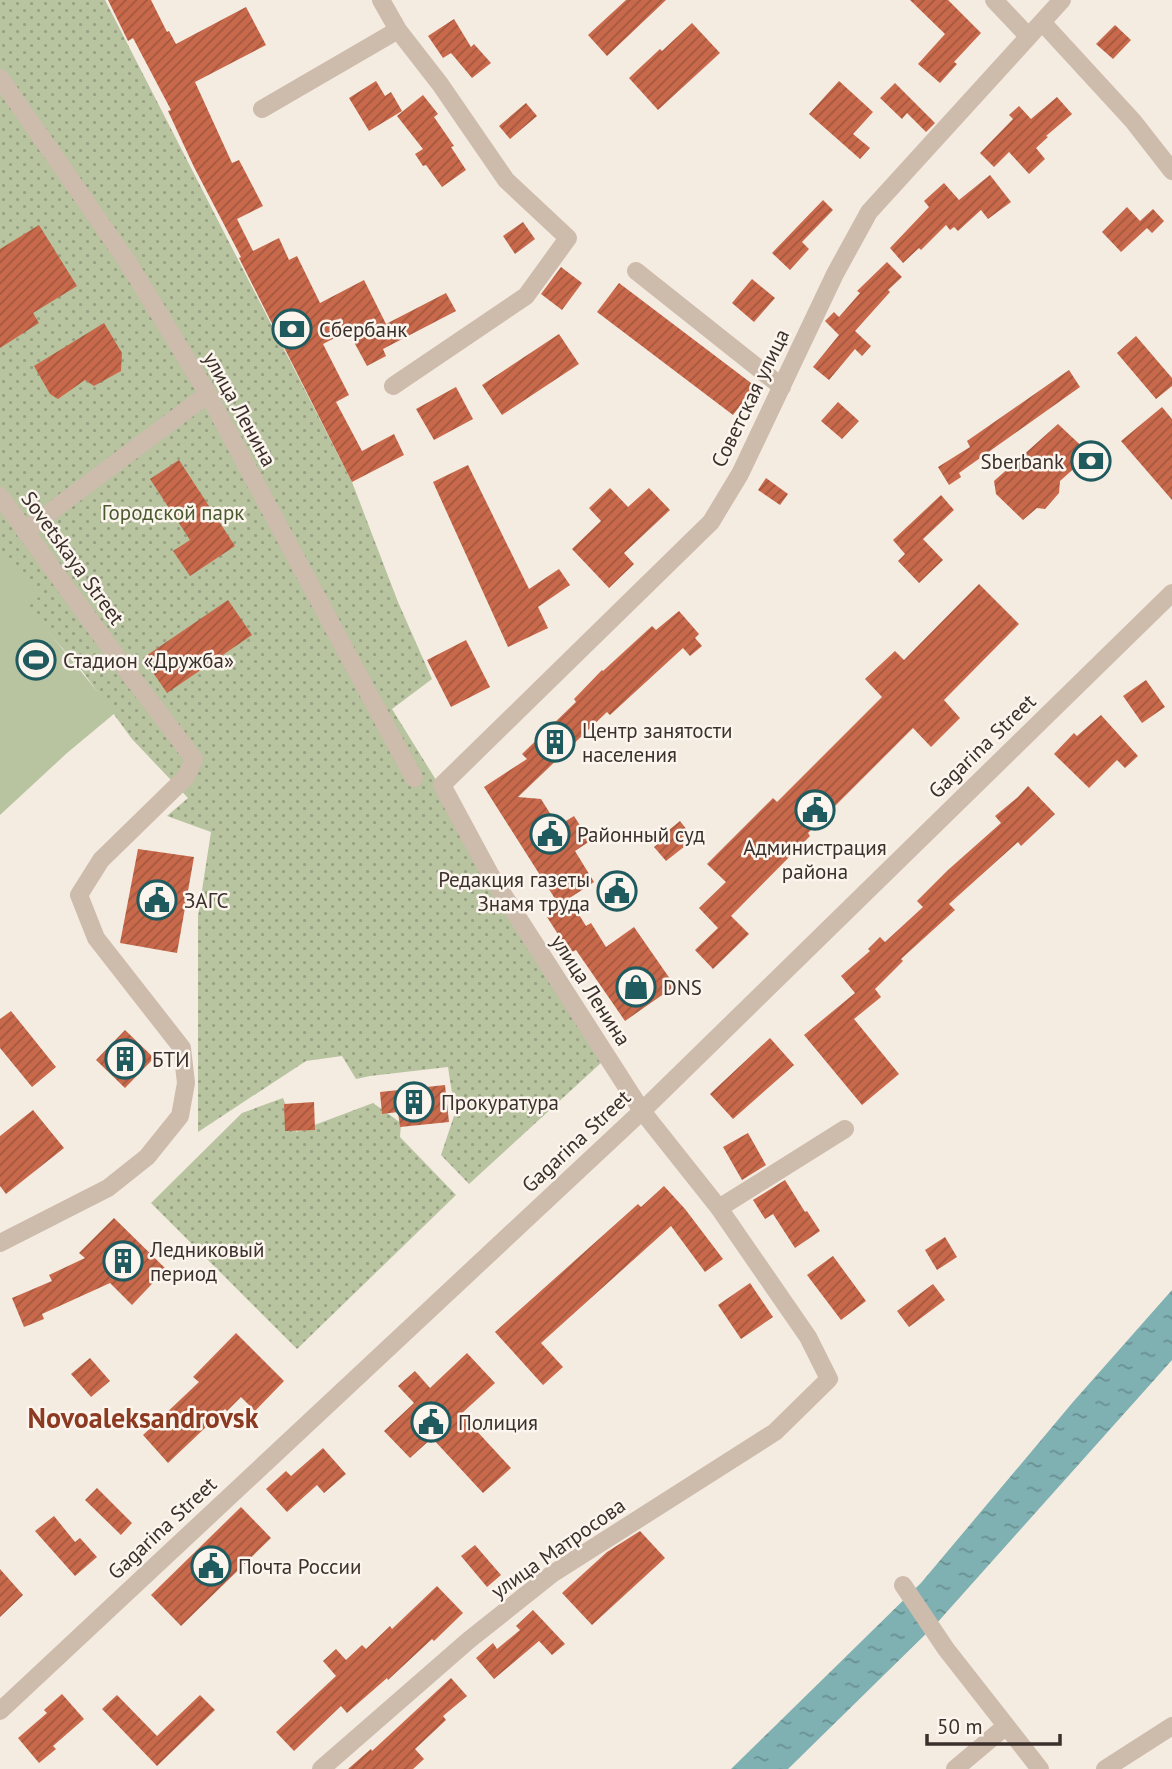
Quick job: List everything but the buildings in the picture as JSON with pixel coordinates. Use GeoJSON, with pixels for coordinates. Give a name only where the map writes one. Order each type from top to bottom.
{"type":"FeatureCollection","features":[{"type":"Feature","properties":{"kind":"street"},"geometry":{"type":"LineString","coordinates":[[381,0],[398,30],[440,84],[506,180],[568,238],[526,296],[393,386]]}},
{"type":"Feature","properties":{"kind":"street"},"geometry":{"type":"LineString","coordinates":[[994,0],[1028,36]]}},
{"type":"Feature","properties":{"kind":"street","name":"Советская улица"},"geometry":{"type":"LineString","coordinates":[[442,785],[711,522],[740,474],[835,274],[869,212],[1062,0]]}},
{"type":"Feature","properties":{"kind":"street"},"geometry":{"type":"LineString","coordinates":[[1042,22],[1133,121],[1172,171]]}},
{"type":"Feature","properties":{"kind":"street"},"geometry":{"type":"LineString","coordinates":[[262,109],[398,30]]}},
{"type":"Feature","properties":{"kind":"street","name":"улица Ленина"},"geometry":{"type":"LineString","coordinates":[[0,78],[127,261],[208,394],[414,778]]}},
{"type":"Feature","properties":{"kind":"street"},"geometry":{"type":"LineString","coordinates":[[636,271],[782,387]]}},
{"type":"Feature","properties":{"kind":"street"},"geometry":{"type":"LineString","coordinates":[[25,531],[208,394]]}},
{"type":"Feature","properties":{"kind":"street","name":"Sovetskaya Street"},"geometry":{"type":"LineString","coordinates":[[0,496],[118,660],[194,759],[186,777],[102,860],[79,895],[96,938],[182,1048],[186,1083],[180,1115],[147,1157],[108,1188],[0,1243]]}},
{"type":"Feature","properties":{"kind":"street","name":"Gagarina Street"},"geometry":{"type":"LineString","coordinates":[[0,1711],[642,1111],[1172,593]]}},
{"type":"Feature","properties":{"kind":"street","name":"улица Ленина"},"geometry":{"type":"LineString","coordinates":[[442,785],[491,874],[642,1111],[719,1208],[808,1337],[829,1378]]}},
{"type":"Feature","properties":{"kind":"street"},"geometry":{"type":"LineString","coordinates":[[719,1208],[845,1129]]}},
{"type":"Feature","properties":{"kind":"street","name":"улица Матросова"},"geometry":{"type":"LineString","coordinates":[[321,1769],[470,1640],[552,1574],[775,1432],[829,1378]]}},
{"type":"Feature","properties":{"kind":"street"},"geometry":{"type":"LineString","coordinates":[[903,1585],[946,1649],[1040,1769]]}},
{"type":"Feature","properties":{"kind":"street"},"geometry":{"type":"LineString","coordinates":[[955,1769],[1006,1726]]}},
{"type":"Feature","properties":{"kind":"street"},"geometry":{"type":"LineString","coordinates":[[1105,1769],[1172,1726]]}},
{"type":"Feature","properties":{"kind":"green space","name":"Городской парк"},"geometry":{"type":"Polygon","coordinates":[[[0,0],[105,0],[352,482],[398,602],[432,679],[392,709],[602,1062],[469,1184],[441,1155],[455,1113],[448,1067],[356,1079],[342,1056],[306,1061],[198,1132],[198,916],[211,832],[167,816],[188,798],[132,739],[80,668],[0,578],[0,0]]]}},
{"type":"Feature","properties":{"kind":"green space","name":"Стадион «Дружба»"},"geometry":{"type":"Polygon","coordinates":[[[0,549],[39,597],[28,607],[115,713],[0,815],[0,549]]]}},
{"type":"Feature","properties":{"kind":"green space"},"geometry":{"type":"Polygon","coordinates":[[[283,1098],[296,1132],[373,1103],[401,1123],[400,1137],[456,1195],[297,1349],[151,1203],[242,1113],[283,1098]]]}},
{"type":"Feature","properties":{"kind":"water"},"geometry":{"type":"Polygon","coordinates":[[[1172,1290],[1172,1360],[936,1624],[788,1769],[731,1769],[921,1583],[1073,1402],[1172,1290]]]}},
{"type":"Feature","properties":{"kind":"place","name":"Сбербанк"},"geometry":{"type":"Point","coordinates":[292,329]}},
{"type":"Feature","properties":{"kind":"place","name":"Sberbank"},"geometry":{"type":"Point","coordinates":[1091,461]}},
{"type":"Feature","properties":{"kind":"place","name":"Стадион «Дружба»"},"geometry":{"type":"Point","coordinates":[36,660]}},
{"type":"Feature","properties":{"kind":"place","name":"Центр занятости населения"},"geometry":{"type":"Point","coordinates":[555,742]}},
{"type":"Feature","properties":{"kind":"place","name":"Администрация района"},"geometry":{"type":"Point","coordinates":[815,810]}},
{"type":"Feature","properties":{"kind":"place","name":"Районный суд"},"geometry":{"type":"Point","coordinates":[550,834]}},
{"type":"Feature","properties":{"kind":"place","name":"Редакция газеты Знамя труда"},"geometry":{"type":"Point","coordinates":[617,891]}},
{"type":"Feature","properties":{"kind":"place","name":"ЗАГС"},"geometry":{"type":"Point","coordinates":[157,900]}},
{"type":"Feature","properties":{"kind":"place","name":"DNS"},"geometry":{"type":"Point","coordinates":[636,987]}},
{"type":"Feature","properties":{"kind":"place","name":"БТИ"},"geometry":{"type":"Point","coordinates":[125,1059]}},
{"type":"Feature","properties":{"kind":"place","name":"Прокуратура"},"geometry":{"type":"Point","coordinates":[414,1102]}},
{"type":"Feature","properties":{"kind":"place","name":"Ледниковый период"},"geometry":{"type":"Point","coordinates":[123,1261]}},
{"type":"Feature","properties":{"kind":"place","name":"Полиция"},"geometry":{"type":"Point","coordinates":[431,1422]}},
{"type":"Feature","properties":{"kind":"place","name":"Почта России"},"geometry":{"type":"Point","coordinates":[211,1566]}},
{"type":"Feature","properties":{"kind":"district","name":"Novoaleksandrovsk"},"geometry":{"type":"Point","coordinates":[143,1417]}}]}
